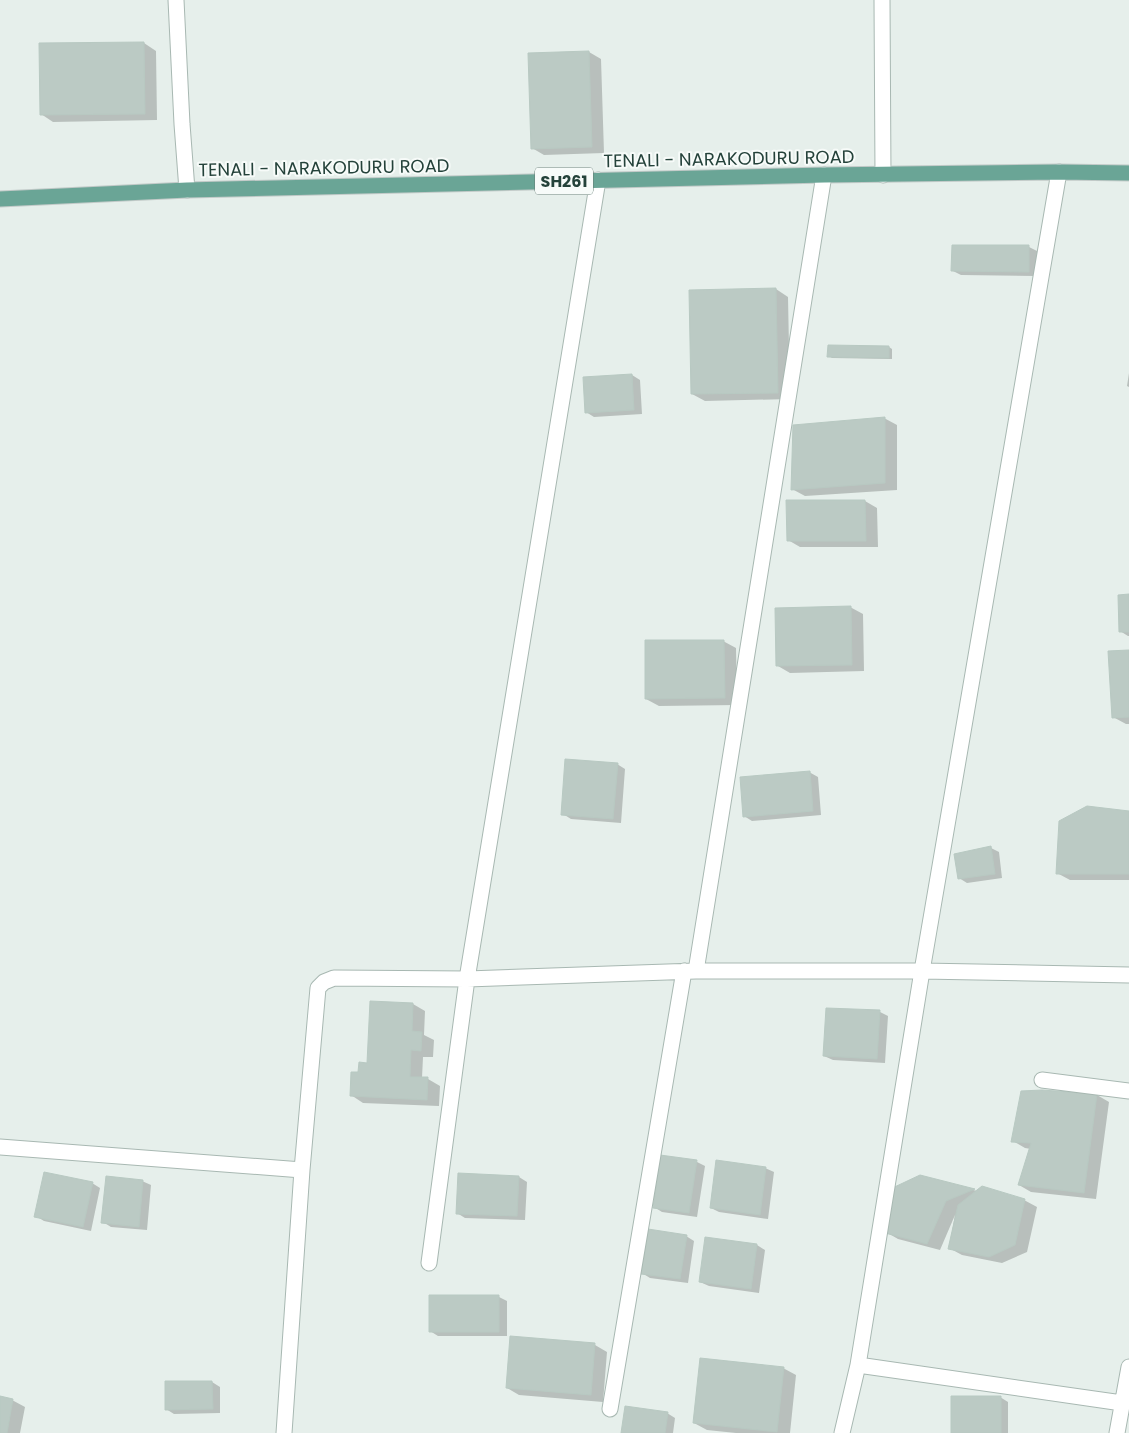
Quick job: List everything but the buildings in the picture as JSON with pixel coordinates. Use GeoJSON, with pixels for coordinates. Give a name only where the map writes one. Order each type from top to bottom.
{"type":"FeatureCollection","features":[{"type":"Feature","properties":{"kind":"main road","name":"TENALI - NARAKODURU ROAD"},"geometry":{"type":"LineString","coordinates":[[0,199],[187,190],[598,180],[824,175],[1129,173]]}},
{"type":"Feature","properties":{"kind":"street"},"geometry":{"type":"LineString","coordinates":[[176,0],[187,190]]}},
{"type":"Feature","properties":{"kind":"street"},"geometry":{"type":"LineString","coordinates":[[882,0],[883,175]]}},
{"type":"Feature","properties":{"kind":"street"},"geometry":{"type":"LineString","coordinates":[[842,1433],[858,1365],[922,971],[1060,172]]}},
{"type":"Feature","properties":{"kind":"street"},"geometry":{"type":"LineString","coordinates":[[610,1409],[690,971],[824,175]]}},
{"type":"Feature","properties":{"kind":"street"},"geometry":{"type":"LineString","coordinates":[[429,1263],[467,979],[598,180]]}},
{"type":"Feature","properties":{"kind":"street"},"geometry":{"type":"LineString","coordinates":[[284,1433],[302,1170],[318,988],[324,982],[334,978],[467,979],[690,971],[922,971],[1129,975]]}},
{"type":"Feature","properties":{"kind":"street"},"geometry":{"type":"LineString","coordinates":[[1042,1080],[1129,1090]]}},
{"type":"Feature","properties":{"kind":"street"},"geometry":{"type":"LineString","coordinates":[[0,1147],[302,1170]]}},
{"type":"Feature","properties":{"kind":"street"},"geometry":{"type":"LineString","coordinates":[[858,1365],[1122,1403]]}},
{"type":"Feature","properties":{"kind":"street"},"geometry":{"type":"LineString","coordinates":[[1118,1433],[1129,1367]]}}]}
